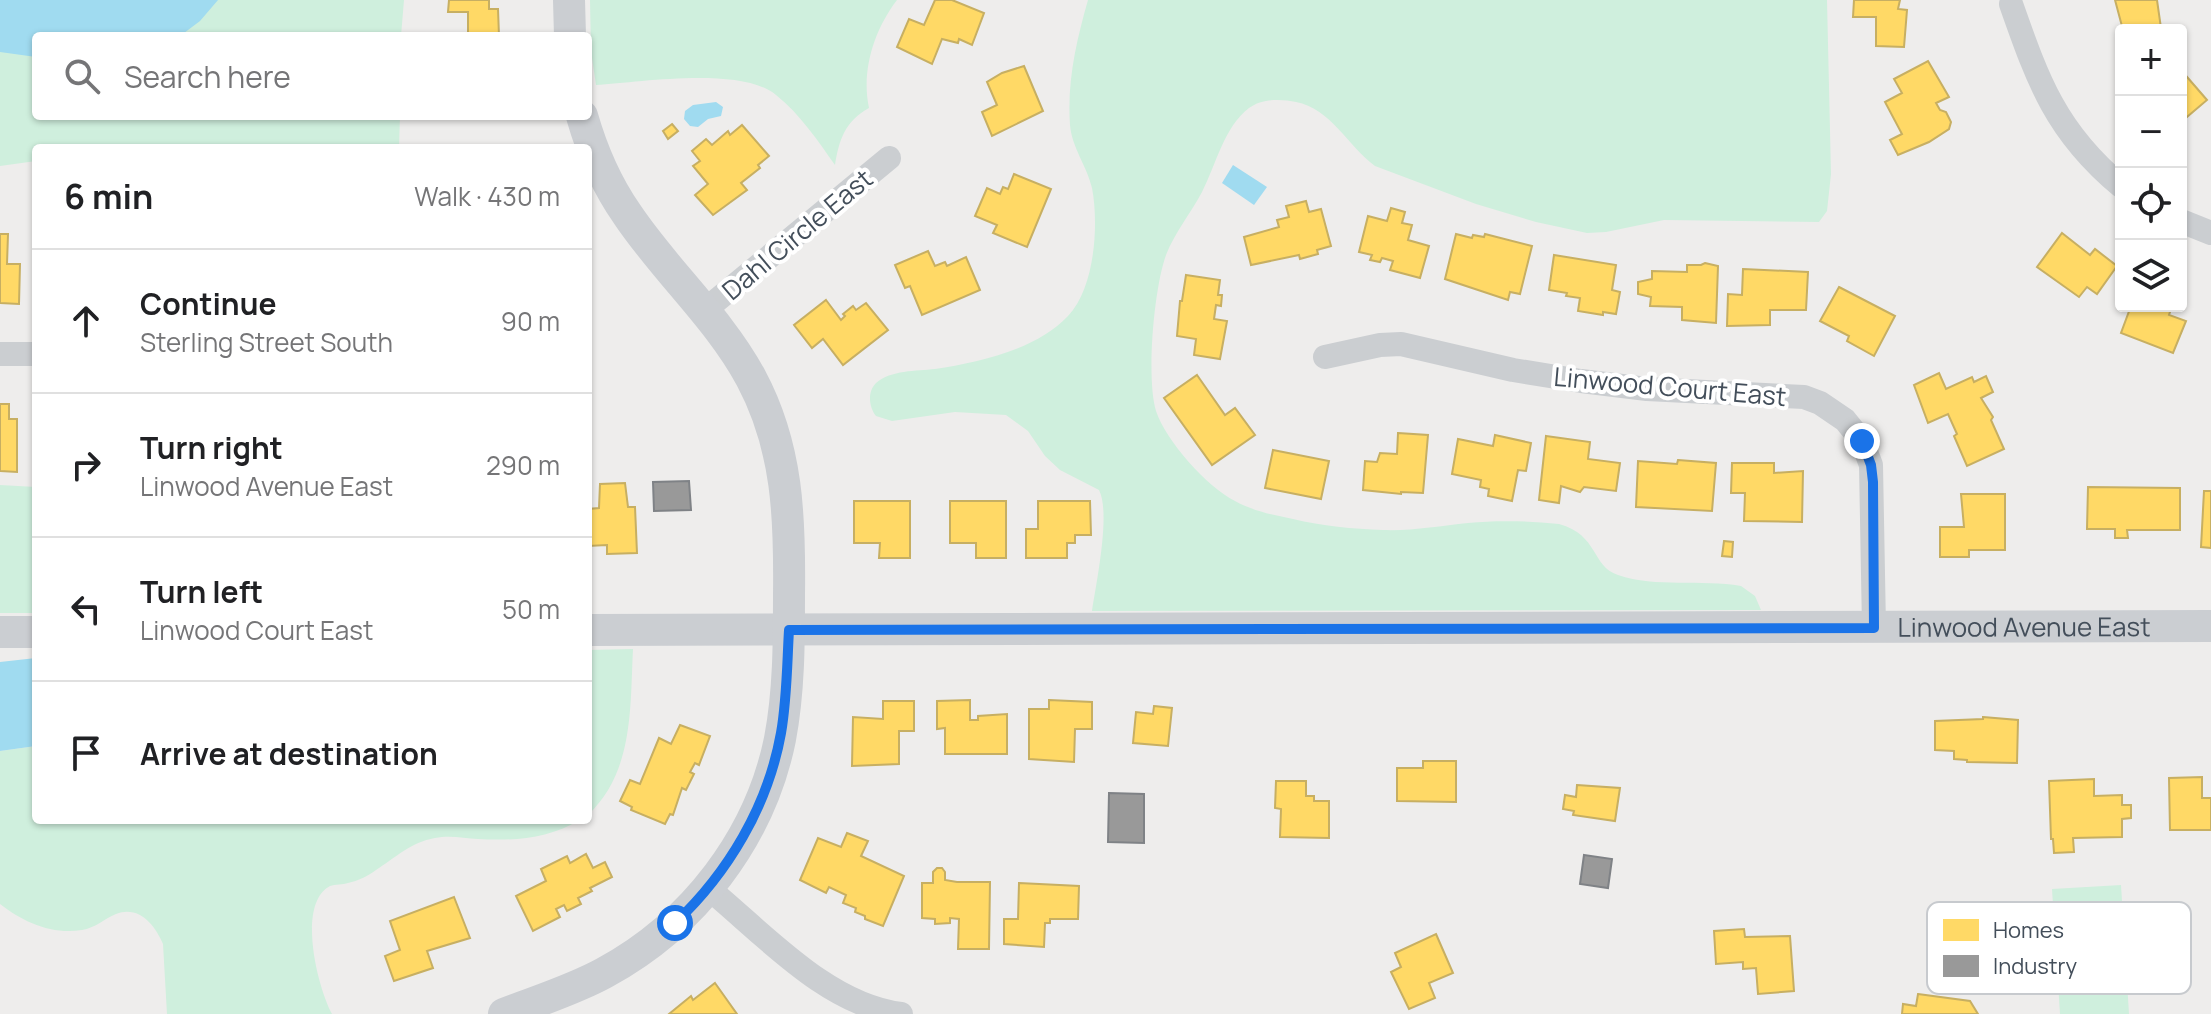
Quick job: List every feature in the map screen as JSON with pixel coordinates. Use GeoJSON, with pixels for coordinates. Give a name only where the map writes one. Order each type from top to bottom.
{"type":"FeatureCollection","features":[{"type":"Feature","properties":{"kind":"street"},"geometry":{"type":"LineString","coordinates":[[569,0],[570,32]]}},
{"type":"Feature","properties":{"kind":"street"},"geometry":{"type":"LineString","coordinates":[[2011,4],[2049,102],[2087,155],[2115,181]]}},
{"type":"Feature","properties":{"kind":"street"},"geometry":{"type":"LineString","coordinates":[[583,120],[592,144]]}},
{"type":"Feature","properties":{"kind":"street"},"geometry":{"type":"LineString","coordinates":[[504,1014],[589,980],[630,958],[675,923],[708,888],[750,824],[776,756],[785,701],[789,630],[789,515],[772,424],[730,342],[646,240],[616,198],[592,145]]}},
{"type":"Feature","properties":{"kind":"street","name":"Dahl Circle East"},"geometry":{"type":"LineString","coordinates":[[705,310],[889,158]]}},
{"type":"Feature","properties":{"kind":"street"},"geometry":{"type":"LineString","coordinates":[[2187,223],[2211,233]]}},
{"type":"Feature","properties":{"kind":"street","name":"Linwood Court East"},"geometry":{"type":"LineString","coordinates":[[1325,357],[1380,345],[1401,344],[1569,379],[1647,389],[1794,395],[1820,403],[1851,426],[1862,441],[1871,465],[1874,628]]}},
{"type":"Feature","properties":{"kind":"street"},"geometry":{"type":"LineString","coordinates":[[0,354],[32,354]]}},
{"type":"Feature","properties":{"kind":"street","name":"Linwood Avenue East"},"geometry":{"type":"LineString","coordinates":[[592,630],[2211,626]]}},
{"type":"Feature","properties":{"kind":"street"},"geometry":{"type":"LineString","coordinates":[[0,632],[32,632]]}},
{"type":"Feature","properties":{"kind":"street"},"geometry":{"type":"LineString","coordinates":[[708,888],[834,991],[875,1010],[901,1014]]}},
{"type":"Feature","properties":{"kind":"green space"},"geometry":{"type":"Polygon","coordinates":[[[0,0],[404,0],[401,32],[32,32],[32,120],[400,120],[399,144],[32,144],[32,162],[0,166],[0,0]]]}},
{"type":"Feature","properties":{"kind":"green space"},"geometry":{"type":"Polygon","coordinates":[[[590,0],[897,0],[882,24],[871,51],[867,80],[869,108],[854,119],[844,132],[835,165],[793,111],[776,95],[760,86],[716,78],[596,85],[590,0]]]}},
{"type":"Feature","properties":{"kind":"green space"},"geometry":{"type":"Polygon","coordinates":[[[1088,0],[1827,0],[1831,174],[1827,211],[1819,222],[1664,220],[1587,233],[1536,222],[1476,204],[1375,166],[1319,112],[1296,102],[1266,101],[1254,105],[1240,116],[1227,136],[1202,192],[1166,255],[1155,310],[1153,396],[1161,423],[1200,474],[1242,504],[1304,521],[1360,529],[1405,530],[1491,521],[1559,524],[1581,535],[1603,565],[1618,575],[1648,581],[1741,586],[1755,596],[1761,610],[1092,611],[1104,515],[1099,490],[1060,470],[1045,456],[1028,431],[1006,415],[955,412],[892,421],[876,416],[870,395],[882,379],[896,373],[952,366],[1006,353],[1055,328],[1077,304],[1089,273],[1095,237],[1092,188],[1074,141],[1069,109],[1073,62],[1088,0]]]}},
{"type":"Feature","properties":{"kind":"green space"},"geometry":{"type":"Polygon","coordinates":[[[0,485],[32,487],[32,613],[0,613],[0,485]]]}},
{"type":"Feature","properties":{"kind":"green space"},"geometry":{"type":"Polygon","coordinates":[[[633,649],[630,716],[622,759],[603,798],[592,810],[592,650],[633,649]]]}},
{"type":"Feature","properties":{"kind":"green space"},"geometry":{"type":"Polygon","coordinates":[[[32,747],[32,824],[571,824],[555,831],[517,839],[446,837],[426,840],[363,878],[330,886],[320,896],[314,910],[312,928],[316,967],[332,1014],[167,1014],[163,944],[145,918],[124,912],[87,929],[60,931],[28,921],[0,904],[0,751],[32,747]]]}},
{"type":"Feature","properties":{"kind":"green space"},"geometry":{"type":"Polygon","coordinates":[[[2121,885],[2122,902],[2053,902],[2052,889],[2121,885]]]}},
{"type":"Feature","properties":{"kind":"green space"},"geometry":{"type":"Polygon","coordinates":[[[2059,994],[2128,994],[2129,1014],[2060,1014],[2059,994]]]}},
{"type":"Feature","properties":{"kind":"water"},"geometry":{"type":"Polygon","coordinates":[[[0,0],[218,0],[200,21],[185,32],[32,32],[32,56],[0,52],[0,0]]]}},
{"type":"Feature","properties":{"kind":"water"},"geometry":{"type":"Polygon","coordinates":[[[716,102],[723,107],[721,116],[708,119],[698,127],[690,126],[684,119],[685,111],[693,105],[716,102]]]}},
{"type":"Feature","properties":{"kind":"water"},"geometry":{"type":"Polygon","coordinates":[[[1233,165],[1267,187],[1254,205],[1222,183],[1233,165]]]}},
{"type":"Feature","properties":{"kind":"water"},"geometry":{"type":"Polygon","coordinates":[[[32,658],[32,747],[0,751],[0,662],[32,658]]]}},
{"type":"Feature","properties":{"kind":"building: Homes"},"geometry":{"type":"Polygon","coordinates":[[[449,0],[489,0],[489,9],[498,9],[499,32],[468,32],[468,12],[448,12],[449,0]]]}},
{"type":"Feature","properties":{"kind":"building: Homes"},"geometry":{"type":"Polygon","coordinates":[[[935,0],[952,0],[984,13],[972,45],[959,39],[958,43],[942,39],[932,64],[897,47],[909,19],[924,25],[935,0]]]}},
{"type":"Feature","properties":{"kind":"building: Homes"},"geometry":{"type":"Polygon","coordinates":[[[1854,0],[1900,0],[1898,9],[1907,10],[1904,47],[1876,46],[1876,17],[1853,17],[1854,0]]]}},
{"type":"Feature","properties":{"kind":"building: Homes"},"geometry":{"type":"Polygon","coordinates":[[[2115,0],[2157,0],[2160,24],[2121,24],[2115,0]]]}},
{"type":"Feature","properties":{"kind":"building: Homes"},"geometry":{"type":"Polygon","coordinates":[[[1928,61],[1949,97],[1936,103],[1951,122],[1949,129],[1929,142],[1898,155],[1890,140],[1902,134],[1885,102],[1902,93],[1894,79],[1928,61]]]}},
{"type":"Feature","properties":{"kind":"building: Homes"},"geometry":{"type":"Polygon","coordinates":[[[1024,66],[1043,111],[992,136],[982,112],[997,105],[987,82],[1024,66]]]}},
{"type":"Feature","properties":{"kind":"building: Homes"},"geometry":{"type":"Polygon","coordinates":[[[2187,77],[2207,100],[2187,117],[2187,77]]]}},
{"type":"Feature","properties":{"kind":"building: Homes"},"geometry":{"type":"Polygon","coordinates":[[[672,124],[678,131],[668,139],[663,131],[672,124]]]}},
{"type":"Feature","properties":{"kind":"building: Homes"},"geometry":{"type":"Polygon","coordinates":[[[742,125],[769,156],[741,183],[747,190],[713,215],[695,195],[708,184],[693,166],[700,161],[692,151],[706,139],[712,145],[728,131],[730,135],[742,125]]]}},
{"type":"Feature","properties":{"kind":"building: Homes"},"geometry":{"type":"Polygon","coordinates":[[[1014,174],[1051,189],[1027,247],[993,233],[997,225],[975,216],[987,188],[1000,194],[1003,187],[1008,189],[1014,174]]]}},
{"type":"Feature","properties":{"kind":"building: Homes"},"geometry":{"type":"Polygon","coordinates":[[[1306,201],[1309,212],[1321,209],[1331,246],[1300,259],[1299,255],[1251,265],[1244,237],[1279,227],[1277,220],[1289,217],[1286,206],[1306,201]]]}},
{"type":"Feature","properties":{"kind":"building: Homes"},"geometry":{"type":"Polygon","coordinates":[[[1391,208],[1405,212],[1402,223],[1412,225],[1408,240],[1429,246],[1420,278],[1390,270],[1393,261],[1382,258],[1380,262],[1370,260],[1372,255],[1359,252],[1368,216],[1387,221],[1391,208]]]}},
{"type":"Feature","properties":{"kind":"building: Homes"},"geometry":{"type":"Polygon","coordinates":[[[2062,233],[2090,255],[2095,249],[2115,264],[2097,294],[2087,287],[2079,297],[2037,267],[2062,233]]]}},
{"type":"Feature","properties":{"kind":"building: Homes"},"geometry":{"type":"Polygon","coordinates":[[[0,234],[8,234],[7,264],[20,264],[19,304],[0,303],[0,234]]]}},
{"type":"Feature","properties":{"kind":"building: Homes"},"geometry":{"type":"Polygon","coordinates":[[[1456,234],[1472,238],[1473,235],[1484,237],[1485,234],[1532,246],[1520,294],[1510,292],[1508,300],[1445,279],[1456,234]]]}},
{"type":"Feature","properties":{"kind":"building: Homes"},"geometry":{"type":"Polygon","coordinates":[[[928,251],[935,266],[945,262],[947,266],[966,257],[980,290],[922,315],[910,286],[905,288],[895,265],[928,251]]]}},
{"type":"Feature","properties":{"kind":"building: Homes"},"geometry":{"type":"Polygon","coordinates":[[[1554,255],[1616,265],[1612,290],[1620,292],[1616,314],[1578,311],[1580,298],[1549,290],[1554,255]]]}},
{"type":"Feature","properties":{"kind":"building: Homes"},"geometry":{"type":"Polygon","coordinates":[[[1705,263],[1718,266],[1716,323],[1682,320],[1682,307],[1650,306],[1651,297],[1638,294],[1638,282],[1652,279],[1652,271],[1687,272],[1687,265],[1705,263]]]}},
{"type":"Feature","properties":{"kind":"building: Homes"},"geometry":{"type":"Polygon","coordinates":[[[1743,269],[1808,272],[1806,310],[1770,310],[1770,325],[1727,326],[1728,294],[1742,295],[1743,269]]]}},
{"type":"Feature","properties":{"kind":"building: Homes"},"geometry":{"type":"Polygon","coordinates":[[[1186,275],[1220,280],[1218,295],[1222,295],[1221,306],[1216,305],[1214,319],[1227,321],[1220,359],[1194,355],[1196,339],[1177,336],[1186,275]]]}},
{"type":"Feature","properties":{"kind":"building: Homes"},"geometry":{"type":"Polygon","coordinates":[[[1839,287],[1895,316],[1874,356],[1847,341],[1849,336],[1820,321],[1839,287]]]}},
{"type":"Feature","properties":{"kind":"building: Homes"},"geometry":{"type":"Polygon","coordinates":[[[826,300],[841,320],[853,306],[856,310],[866,303],[888,330],[843,365],[823,339],[812,348],[794,325],[826,300]]]}},
{"type":"Feature","properties":{"kind":"building: Homes"},"geometry":{"type":"Polygon","coordinates":[[[2129,312],[2170,312],[2169,315],[2186,321],[2173,353],[2121,333],[2129,312]]]}},
{"type":"Feature","properties":{"kind":"building: Homes"},"geometry":{"type":"Polygon","coordinates":[[[1939,373],[1946,389],[1972,377],[1974,382],[1986,376],[1993,392],[1981,398],[1993,417],[1991,420],[2004,449],[1967,466],[1948,414],[1928,423],[1914,385],[1939,373]]]}},
{"type":"Feature","properties":{"kind":"building: Homes"},"geometry":{"type":"Polygon","coordinates":[[[1197,375],[1225,415],[1235,408],[1255,435],[1212,465],[1164,398],[1197,375]]]}},
{"type":"Feature","properties":{"kind":"building: Homes"},"geometry":{"type":"Polygon","coordinates":[[[0,404],[9,404],[9,419],[17,419],[17,472],[0,471],[0,404]]]}},
{"type":"Feature","properties":{"kind":"building: Homes"},"geometry":{"type":"Polygon","coordinates":[[[1398,433],[1428,435],[1423,493],[1363,490],[1365,461],[1377,462],[1380,453],[1397,454],[1398,433]]]}},
{"type":"Feature","properties":{"kind":"building: Homes"},"geometry":{"type":"Polygon","coordinates":[[[1495,435],[1531,443],[1526,471],[1518,470],[1512,501],[1488,496],[1489,489],[1480,487],[1481,480],[1452,474],[1458,439],[1493,446],[1495,435]]]}},
{"type":"Feature","properties":{"kind":"building: Homes"},"geometry":{"type":"Polygon","coordinates":[[[1546,436],[1590,442],[1588,459],[1620,463],[1616,491],[1584,487],[1580,492],[1561,486],[1559,503],[1539,500],[1546,436]]]}},
{"type":"Feature","properties":{"kind":"building: Homes"},"geometry":{"type":"Polygon","coordinates":[[[1273,450],[1329,461],[1321,499],[1265,488],[1273,450]]]}},
{"type":"Feature","properties":{"kind":"building: Homes"},"geometry":{"type":"Polygon","coordinates":[[[1678,460],[1716,463],[1712,511],[1636,507],[1638,461],[1677,464],[1678,460]]]}},
{"type":"Feature","properties":{"kind":"building: Homes"},"geometry":{"type":"Polygon","coordinates":[[[1732,463],[1774,463],[1774,473],[1803,471],[1802,522],[1744,521],[1745,493],[1731,493],[1732,463]]]}},
{"type":"Feature","properties":{"kind":"building: Homes"},"geometry":{"type":"Polygon","coordinates":[[[625,483],[628,507],[635,507],[637,553],[607,554],[607,545],[592,546],[592,509],[599,508],[600,484],[625,483]]]}},
{"type":"Feature","properties":{"kind":"building: Homes"},"geometry":{"type":"Polygon","coordinates":[[[2088,487],[2180,488],[2180,530],[2127,530],[2128,538],[2115,538],[2115,529],[2087,529],[2088,487]]]}},
{"type":"Feature","properties":{"kind":"building: Homes"},"geometry":{"type":"Polygon","coordinates":[[[2204,491],[2211,491],[2211,548],[2201,547],[2204,491]]]}},
{"type":"Feature","properties":{"kind":"building: Homes"},"geometry":{"type":"Polygon","coordinates":[[[1961,494],[2005,494],[2005,550],[1969,550],[1969,557],[1940,557],[1940,527],[1964,527],[1961,494]]]}},
{"type":"Feature","properties":{"kind":"building: Homes"},"geometry":{"type":"Polygon","coordinates":[[[854,501],[910,501],[910,558],[879,558],[880,543],[854,543],[854,501]]]}},
{"type":"Feature","properties":{"kind":"building: Homes"},"geometry":{"type":"Polygon","coordinates":[[[950,501],[1006,501],[1006,558],[976,558],[976,543],[950,543],[950,501]]]}},
{"type":"Feature","properties":{"kind":"building: Homes"},"geometry":{"type":"Polygon","coordinates":[[[1038,501],[1090,501],[1091,535],[1075,535],[1075,543],[1067,543],[1067,558],[1026,558],[1026,529],[1038,529],[1038,501]]]}},
{"type":"Feature","properties":{"kind":"building: Homes"},"geometry":{"type":"Polygon","coordinates":[[[1724,541],[1733,542],[1732,557],[1722,556],[1724,541]]]}},
{"type":"Feature","properties":{"kind":"building: Homes"},"geometry":{"type":"Polygon","coordinates":[[[970,700],[970,720],[978,720],[978,716],[1007,714],[1007,754],[945,754],[945,728],[937,729],[937,701],[970,700]]]}},
{"type":"Feature","properties":{"kind":"building: Homes"},"geometry":{"type":"Polygon","coordinates":[[[1049,700],[1092,702],[1092,729],[1075,729],[1074,762],[1029,759],[1029,709],[1049,709],[1049,700]]]}},
{"type":"Feature","properties":{"kind":"building: Homes"},"geometry":{"type":"Polygon","coordinates":[[[883,701],[914,701],[914,731],[899,731],[899,764],[852,766],[853,717],[883,719],[883,701]]]}},
{"type":"Feature","properties":{"kind":"building: Homes"},"geometry":{"type":"Polygon","coordinates":[[[1154,706],[1172,708],[1168,746],[1133,743],[1136,712],[1153,714],[1154,706]]]}},
{"type":"Feature","properties":{"kind":"building: Homes"},"geometry":{"type":"Polygon","coordinates":[[[1983,717],[2018,720],[2017,763],[1967,762],[1954,759],[1954,751],[1935,750],[1935,721],[1983,717]]]}},
{"type":"Feature","properties":{"kind":"building: Homes"},"geometry":{"type":"Polygon","coordinates":[[[680,725],[710,736],[699,765],[695,763],[690,772],[694,774],[686,790],[682,788],[673,815],[670,814],[665,824],[631,810],[632,807],[620,801],[630,780],[640,784],[659,738],[671,744],[680,725]]]}},
{"type":"Feature","properties":{"kind":"building: Homes"},"geometry":{"type":"Polygon","coordinates":[[[1423,761],[1456,761],[1456,802],[1397,801],[1397,768],[1423,768],[1423,761]]]}},
{"type":"Feature","properties":{"kind":"building: Homes"},"geometry":{"type":"Polygon","coordinates":[[[2202,777],[2202,798],[2211,798],[2211,830],[2170,830],[2169,778],[2202,777]]]}},
{"type":"Feature","properties":{"kind":"building: Homes"},"geometry":{"type":"Polygon","coordinates":[[[2094,779],[2094,796],[2122,795],[2122,805],[2131,805],[2131,818],[2122,819],[2122,837],[2073,838],[2074,852],[2054,853],[2049,781],[2094,779]]]}},
{"type":"Feature","properties":{"kind":"building: Homes"},"geometry":{"type":"Polygon","coordinates":[[[1276,781],[1306,781],[1306,796],[1314,796],[1314,801],[1329,801],[1329,838],[1280,837],[1281,809],[1275,808],[1276,781]]]}},
{"type":"Feature","properties":{"kind":"building: Homes"},"geometry":{"type":"Polygon","coordinates":[[[1577,785],[1620,788],[1615,821],[1573,815],[1574,811],[1563,809],[1565,795],[1576,797],[1577,785]]]}},
{"type":"Feature","properties":{"kind":"building: Homes"},"geometry":{"type":"Polygon","coordinates":[[[847,833],[868,841],[861,856],[904,876],[883,926],[865,919],[865,916],[855,912],[856,908],[843,903],[846,895],[829,887],[826,893],[800,880],[818,838],[841,847],[847,833]]]}},
{"type":"Feature","properties":{"kind":"building: Homes"},"geometry":{"type":"Polygon","coordinates":[[[586,854],[593,868],[605,862],[612,877],[578,898],[581,904],[567,911],[564,905],[556,909],[560,917],[533,931],[516,896],[546,881],[541,869],[567,856],[570,863],[586,854]]]}},
{"type":"Feature","properties":{"kind":"building: Homes"},"geometry":{"type":"Polygon","coordinates":[[[937,868],[945,872],[945,880],[990,882],[989,949],[958,949],[959,919],[950,918],[950,923],[935,924],[935,919],[922,918],[922,883],[933,883],[933,872],[937,868]]]}},
{"type":"Feature","properties":{"kind":"building: Homes"},"geometry":{"type":"Polygon","coordinates":[[[1019,883],[1079,886],[1078,919],[1050,919],[1050,923],[1045,923],[1044,947],[1004,944],[1004,919],[1018,919],[1019,883]]]}},
{"type":"Feature","properties":{"kind":"building: Homes"},"geometry":{"type":"Polygon","coordinates":[[[454,897],[470,938],[427,951],[433,968],[394,981],[385,956],[400,950],[390,921],[454,897]]]}},
{"type":"Feature","properties":{"kind":"building: Homes"},"geometry":{"type":"Polygon","coordinates":[[[1744,929],[1745,937],[1790,936],[1794,991],[1758,994],[1756,968],[1743,969],[1743,962],[1716,964],[1714,931],[1744,929]]]}},
{"type":"Feature","properties":{"kind":"building: Homes"},"geometry":{"type":"Polygon","coordinates":[[[1436,934],[1453,973],[1429,983],[1435,998],[1409,1009],[1391,972],[1401,967],[1395,953],[1436,934]]]}},
{"type":"Feature","properties":{"kind":"building: Homes"},"geometry":{"type":"Polygon","coordinates":[[[715,983],[737,1014],[669,1014],[691,996],[693,1000],[715,983]]]}},
{"type":"Feature","properties":{"kind":"building: Homes"},"geometry":{"type":"Polygon","coordinates":[[[1918,994],[1970,1001],[1978,1014],[1902,1014],[1903,1004],[1916,1006],[1918,994]]]}},
{"type":"Feature","properties":{"kind":"building: Industry"},"geometry":{"type":"Polygon","coordinates":[[[689,481],[691,510],[654,511],[653,482],[689,481]]]}},
{"type":"Feature","properties":{"kind":"building: Industry"},"geometry":{"type":"Polygon","coordinates":[[[1109,793],[1144,794],[1144,843],[1108,842],[1109,793]]]}},
{"type":"Feature","properties":{"kind":"building: Industry"},"geometry":{"type":"Polygon","coordinates":[[[1584,855],[1612,859],[1608,888],[1580,884],[1584,855]]]}},
{"type":"Feature","properties":{"kind":"route"},"geometry":{"type":"LineString","coordinates":[[675,923],[722,869],[760,803],[781,731],[789,630],[1874,628],[1873,482],[1871,465],[1862,441]]}}]}
